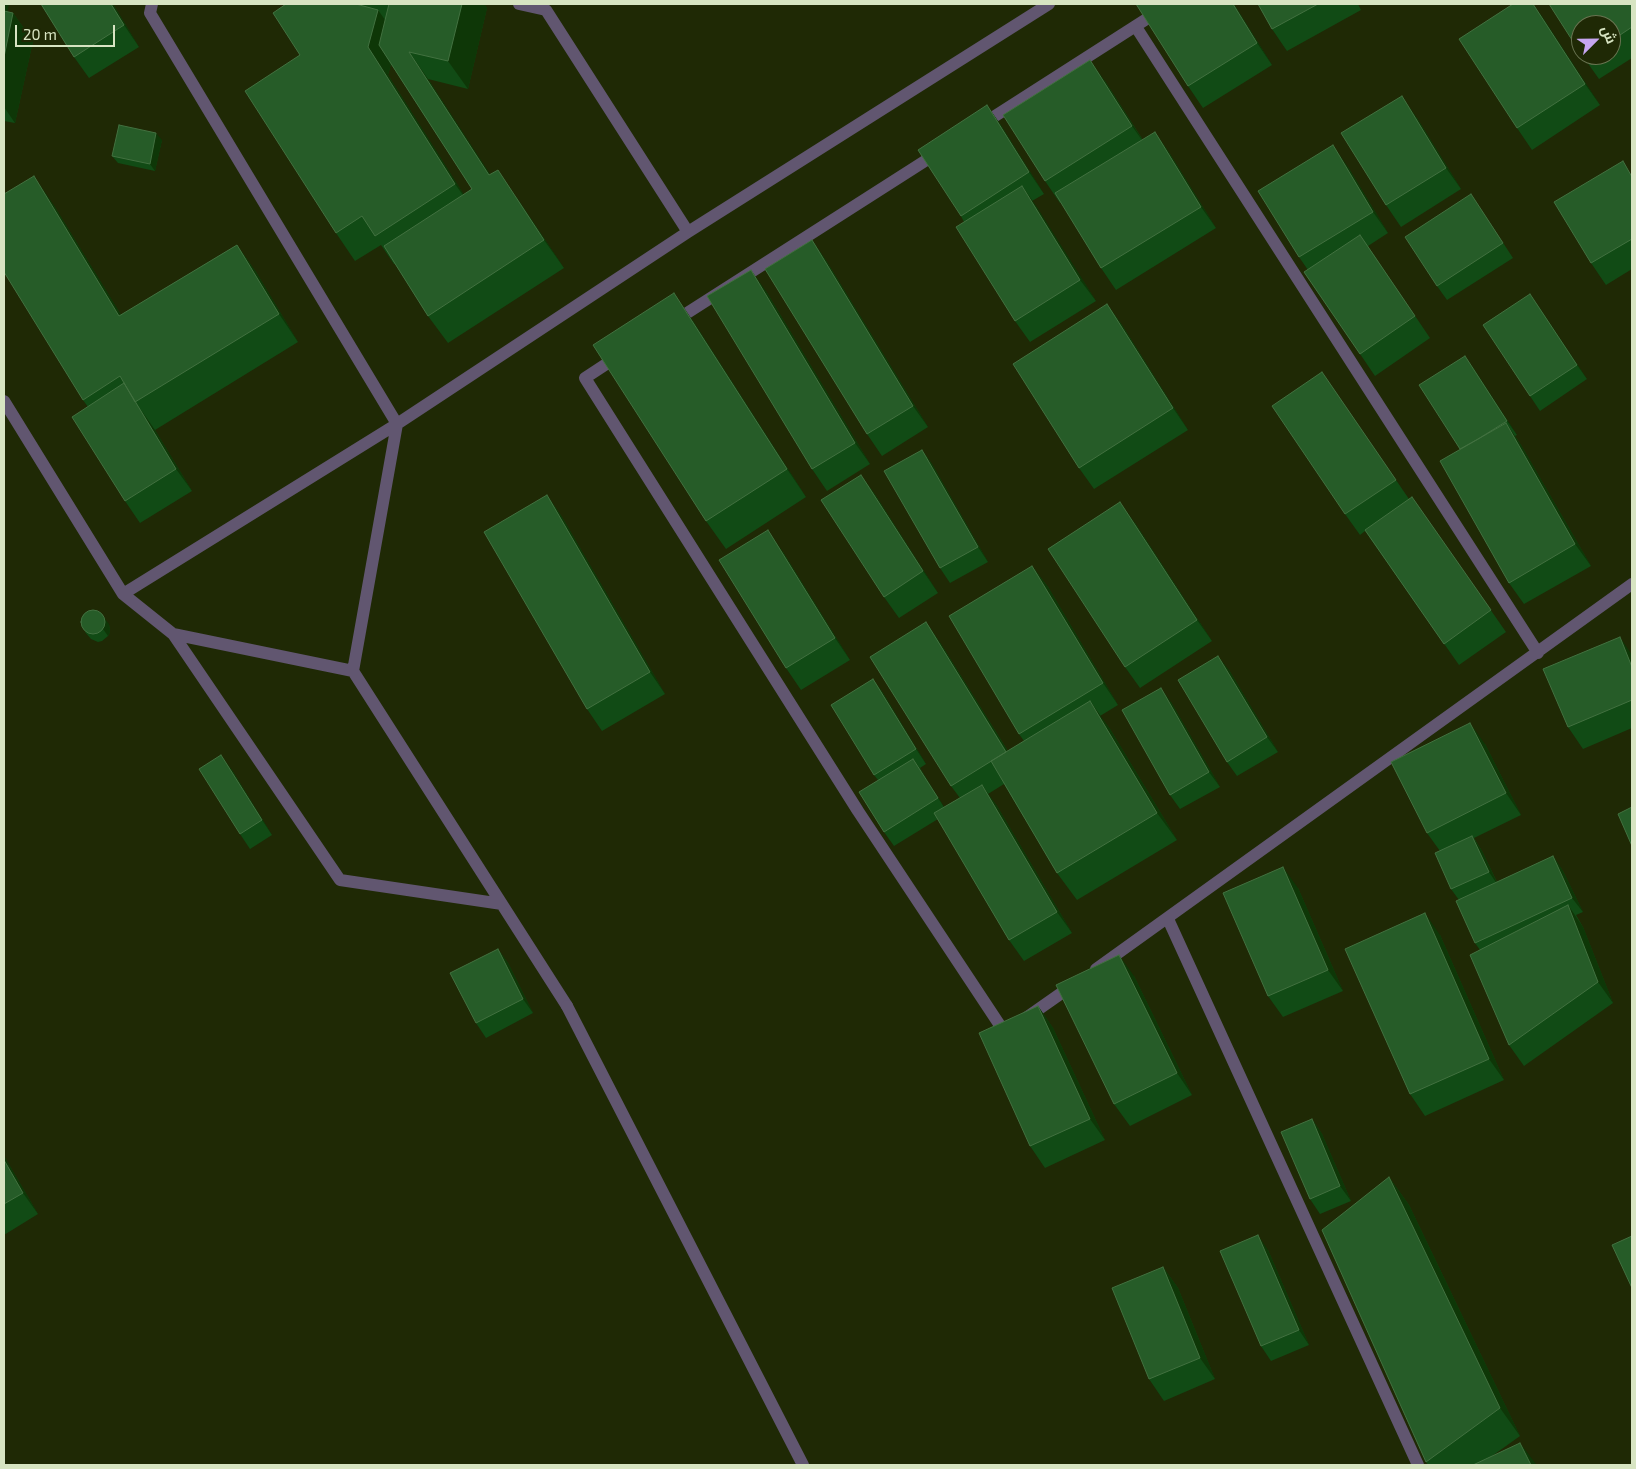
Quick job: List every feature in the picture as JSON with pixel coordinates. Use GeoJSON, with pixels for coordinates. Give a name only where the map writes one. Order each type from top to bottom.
{"type":"FeatureCollection","features":[{"type":"Feature","properties":{"kind":"street"},"geometry":{"type":"LineString","coordinates":[[152,4],[150,13],[397,424],[353,671],[567,1006],[803,1465]]}},
{"type":"Feature","properties":{"kind":"street"},"geometry":{"type":"LineString","coordinates":[[519,4],[546,7],[688,232]]}},
{"type":"Feature","properties":{"kind":"street"},"geometry":{"type":"LineString","coordinates":[[123,594],[397,424],[688,232],[1049,4]]}},
{"type":"Feature","properties":{"kind":"street"},"geometry":{"type":"LineString","coordinates":[[969,133],[1170,4]]}},
{"type":"Feature","properties":{"kind":"street"},"geometry":{"type":"LineString","coordinates":[[1136,27],[1538,653]]}},
{"type":"Feature","properties":{"kind":"street"},"geometry":{"type":"LineString","coordinates":[[660,330],[952,144]]}},
{"type":"Feature","properties":{"kind":"street"},"geometry":{"type":"LineString","coordinates":[[627,351],[585,378],[858,811],[1005,1033],[1632,584]]}},
{"type":"Feature","properties":{"kind":"street"},"geometry":{"type":"LineString","coordinates":[[4,401],[123,594],[173,634],[340,880],[502,904]]}},
{"type":"Feature","properties":{"kind":"street"},"geometry":{"type":"LineString","coordinates":[[173,634],[353,671]]}},
{"type":"Feature","properties":{"kind":"street"},"geometry":{"type":"LineString","coordinates":[[1168,918],[1418,1465]]}},
{"type":"Feature","properties":{"kind":"building"},"geometry":{"type":"Polygon","coordinates":[[[41,4],[111,4],[124,25],[74,57],[41,4]]]}},
{"type":"Feature","properties":{"kind":"building"},"geometry":{"type":"Polygon","coordinates":[[[286,4],[356,4],[378,10],[368,47],[455,184],[375,236],[362,216],[336,233],[245,91],[300,55],[273,13],[286,4]]]}},
{"type":"Feature","properties":{"kind":"building"},"geometry":{"type":"Polygon","coordinates":[[[389,4],[462,4],[448,61],[409,52],[489,175],[498,170],[544,240],[428,316],[384,246],[472,189],[379,45],[389,4]]]}},
{"type":"Feature","properties":{"kind":"building"},"geometry":{"type":"Polygon","coordinates":[[[1136,4],[1233,4],[1257,43],[1188,86],[1136,4]]]}},
{"type":"Feature","properties":{"kind":"building"},"geometry":{"type":"Polygon","coordinates":[[[1258,4],[1318,4],[1272,29],[1258,4]]]}},
{"type":"Feature","properties":{"kind":"building"},"geometry":{"type":"Polygon","coordinates":[[[1513,4],[1533,4],[1585,84],[1517,128],[1459,39],[1513,4]]]}},
{"type":"Feature","properties":{"kind":"building"},"geometry":{"type":"Polygon","coordinates":[[[1549,4],[1632,4],[1632,27],[1621,34],[1621,15],[1571,15],[1571,38],[1549,4]]]}},
{"type":"Feature","properties":{"kind":"building"},"geometry":{"type":"Polygon","coordinates":[[[4,11],[13,13],[4,57],[4,11]]]}},
{"type":"Feature","properties":{"kind":"building"},"geometry":{"type":"Polygon","coordinates":[[[1090,60],[1132,126],[1045,181],[1003,115],[1090,60]]]}},
{"type":"Feature","properties":{"kind":"building"},"geometry":{"type":"Polygon","coordinates":[[[1402,96],[1446,168],[1386,205],[1341,133],[1402,96]]]}},
{"type":"Feature","properties":{"kind":"building"},"geometry":{"type":"Polygon","coordinates":[[[987,105],[1029,172],[961,216],[918,150],[987,105]]]}},
{"type":"Feature","properties":{"kind":"building"},"geometry":{"type":"Polygon","coordinates":[[[119,125],[156,133],[150,164],[112,156],[119,125]]]}},
{"type":"Feature","properties":{"kind":"building"},"geometry":{"type":"Polygon","coordinates":[[[1155,132],[1201,207],[1101,268],[1055,193],[1155,132]]]}},
{"type":"Feature","properties":{"kind":"building"},"geometry":{"type":"Polygon","coordinates":[[[1333,145],[1373,212],[1299,257],[1258,191],[1333,145]]]}},
{"type":"Feature","properties":{"kind":"building"},"geometry":{"type":"Polygon","coordinates":[[[1623,161],[1632,177],[1632,239],[1591,263],[1554,202],[1623,161]]]}},
{"type":"Feature","properties":{"kind":"building"},"geometry":{"type":"Polygon","coordinates":[[[34,176],[119,316],[237,245],[279,314],[135,402],[120,376],[83,400],[4,272],[4,194],[34,176]]]}},
{"type":"Feature","properties":{"kind":"building"},"geometry":{"type":"Polygon","coordinates":[[[1022,186],[1080,280],[1015,321],[956,227],[1022,186]]]}},
{"type":"Feature","properties":{"kind":"building"},"geometry":{"type":"Polygon","coordinates":[[[1471,194],[1503,243],[1437,286],[1405,237],[1471,194]]]}},
{"type":"Feature","properties":{"kind":"building"},"geometry":{"type":"Polygon","coordinates":[[[1360,235],[1415,316],[1360,354],[1304,272],[1360,235]]]}},
{"type":"Feature","properties":{"kind":"building"},"geometry":{"type":"Polygon","coordinates":[[[812,240],[913,406],[867,434],[765,269],[812,240]]]}},
{"type":"Feature","properties":{"kind":"building"},"geometry":{"type":"Polygon","coordinates":[[[751,270],[855,443],[812,469],[707,296],[751,270]]]}},
{"type":"Feature","properties":{"kind":"building"},"geometry":{"type":"Polygon","coordinates":[[[674,293],[787,469],[706,521],[593,345],[674,293]]]}},
{"type":"Feature","properties":{"kind":"building"},"geometry":{"type":"Polygon","coordinates":[[[1530,294],[1577,365],[1530,396],[1483,325],[1530,294]]]}},
{"type":"Feature","properties":{"kind":"building"},"geometry":{"type":"Polygon","coordinates":[[[1107,304],[1173,408],[1079,468],[1013,364],[1107,304]]]}},
{"type":"Feature","properties":{"kind":"building"},"geometry":{"type":"Polygon","coordinates":[[[1465,356],[1507,421],[1460,449],[1419,385],[1465,356]]]}},
{"type":"Feature","properties":{"kind":"building"},"geometry":{"type":"Polygon","coordinates":[[[1322,372],[1396,480],[1345,514],[1272,406],[1322,372]]]}},
{"type":"Feature","properties":{"kind":"building"},"geometry":{"type":"Polygon","coordinates":[[[124,383],[176,469],[125,501],[72,417],[124,383]]]}},
{"type":"Feature","properties":{"kind":"building"},"geometry":{"type":"Polygon","coordinates":[[[1506,423],[1575,544],[1509,583],[1440,461],[1506,423]]]}},
{"type":"Feature","properties":{"kind":"building"},"geometry":{"type":"Polygon","coordinates":[[[922,450],[978,547],[940,568],[884,471],[922,450]]]}},
{"type":"Feature","properties":{"kind":"building"},"geometry":{"type":"Polygon","coordinates":[[[861,475],[923,571],[884,597],[821,500],[861,475]]]}},
{"type":"Feature","properties":{"kind":"building"},"geometry":{"type":"Polygon","coordinates":[[[547,495],[650,672],[587,709],[484,532],[547,495]]]}},
{"type":"Feature","properties":{"kind":"building"},"geometry":{"type":"Polygon","coordinates":[[[1412,497],[1491,610],[1444,644],[1365,530],[1412,497]]]}},
{"type":"Feature","properties":{"kind":"building"},"geometry":{"type":"Polygon","coordinates":[[[1120,502],[1197,620],[1125,667],[1048,549],[1120,502]]]}},
{"type":"Feature","properties":{"kind":"building"},"geometry":{"type":"Polygon","coordinates":[[[768,530],[835,638],[786,668],[719,560],[768,530]]]}},
{"type":"Feature","properties":{"kind":"building"},"geometry":{"type":"Polygon","coordinates":[[[1032,566],[1103,683],[1019,734],[949,616],[1032,566]]]}},
{"type":"Feature","properties":{"kind":"building"},"geometry":{"type":"Polygon","coordinates":[[[93,610],[101,614],[105,622],[101,630],[93,634],[85,630],[81,622],[85,614],[93,610]]]}},
{"type":"Feature","properties":{"kind":"building"},"geometry":{"type":"Polygon","coordinates":[[[926,622],[1006,752],[951,786],[870,657],[926,622]]]}},
{"type":"Feature","properties":{"kind":"building"},"geometry":{"type":"Polygon","coordinates":[[[1620,637],[1632,667],[1632,700],[1568,727],[1543,669],[1620,637]]]}},
{"type":"Feature","properties":{"kind":"building"},"geometry":{"type":"Polygon","coordinates":[[[1218,656],[1267,737],[1227,762],[1178,680],[1218,656]]]}},
{"type":"Feature","properties":{"kind":"building"},"geometry":{"type":"Polygon","coordinates":[[[873,679],[916,749],[874,775],[831,705],[873,679]]]}},
{"type":"Feature","properties":{"kind":"building"},"geometry":{"type":"Polygon","coordinates":[[[1161,688],[1209,772],[1170,795],[1122,710],[1161,688]]]}},
{"type":"Feature","properties":{"kind":"building"},"geometry":{"type":"Polygon","coordinates":[[[1090,701],[1157,813],[1057,873],[991,761],[1090,701]]]}},
{"type":"Feature","properties":{"kind":"building"},"geometry":{"type":"Polygon","coordinates":[[[1470,723],[1506,793],[1427,833],[1391,762],[1470,723]]]}},
{"type":"Feature","properties":{"kind":"building"},"geometry":{"type":"Polygon","coordinates":[[[221,755],[262,820],[240,834],[199,769],[221,755]]]}},
{"type":"Feature","properties":{"kind":"building"},"geometry":{"type":"Polygon","coordinates":[[[913,759],[938,798],[884,832],[859,792],[913,759]]]}},
{"type":"Feature","properties":{"kind":"building"},"geometry":{"type":"Polygon","coordinates":[[[982,785],[1057,912],[1009,940],[934,813],[982,785]]]}},
{"type":"Feature","properties":{"kind":"building"},"geometry":{"type":"Polygon","coordinates":[[[1632,807],[1632,846],[1618,814],[1632,807]]]}},
{"type":"Feature","properties":{"kind":"building"},"geometry":{"type":"Polygon","coordinates":[[[1472,836],[1489,872],[1451,889],[1435,853],[1472,836]]]}},
{"type":"Feature","properties":{"kind":"building"},"geometry":{"type":"Polygon","coordinates":[[[1553,856],[1572,898],[1475,943],[1456,901],[1553,856]]]}},
{"type":"Feature","properties":{"kind":"building"},"geometry":{"type":"Polygon","coordinates":[[[1283,867],[1328,970],[1268,996],[1223,893],[1283,867]]]}},
{"type":"Feature","properties":{"kind":"building"},"geometry":{"type":"Polygon","coordinates":[[[1568,905],[1598,982],[1509,1045],[1470,955],[1568,905]]]}},
{"type":"Feature","properties":{"kind":"building"},"geometry":{"type":"Polygon","coordinates":[[[1425,913],[1489,1059],[1410,1094],[1345,949],[1425,913]]]}},
{"type":"Feature","properties":{"kind":"building"},"geometry":{"type":"Polygon","coordinates":[[[498,949],[523,999],[476,1023],[450,973],[498,949]]]}},
{"type":"Feature","properties":{"kind":"building"},"geometry":{"type":"Polygon","coordinates":[[[1119,955],[1177,1073],[1114,1104],[1056,985],[1119,955]]]}},
{"type":"Feature","properties":{"kind":"building"},"geometry":{"type":"Polygon","coordinates":[[[1038,1006],[1090,1119],[1030,1146],[979,1033],[1038,1006]]]}},
{"type":"Feature","properties":{"kind":"building"},"geometry":{"type":"Polygon","coordinates":[[[1312,1119],[1340,1186],[1310,1199],[1281,1132],[1312,1119]]]}},
{"type":"Feature","properties":{"kind":"building"},"geometry":{"type":"Polygon","coordinates":[[[4,1160],[23,1193],[4,1204],[4,1160]]]}},
{"type":"Feature","properties":{"kind":"building"},"geometry":{"type":"Polygon","coordinates":[[[1389,1177],[1500,1408],[1426,1462],[1322,1230],[1389,1177]]]}},
{"type":"Feature","properties":{"kind":"building"},"geometry":{"type":"Polygon","coordinates":[[[1258,1235],[1299,1330],[1261,1346],[1220,1251],[1258,1235]]]}},
{"type":"Feature","properties":{"kind":"building"},"geometry":{"type":"Polygon","coordinates":[[[1632,1236],[1632,1288],[1612,1245],[1632,1236]]]}},
{"type":"Feature","properties":{"kind":"building"},"geometry":{"type":"Polygon","coordinates":[[[1163,1267],[1200,1358],[1149,1379],[1112,1288],[1163,1267]]]}},
{"type":"Feature","properties":{"kind":"building"},"geometry":{"type":"Polygon","coordinates":[[[1520,1443],[1531,1465],[1473,1465],[1520,1443]]]}}]}
